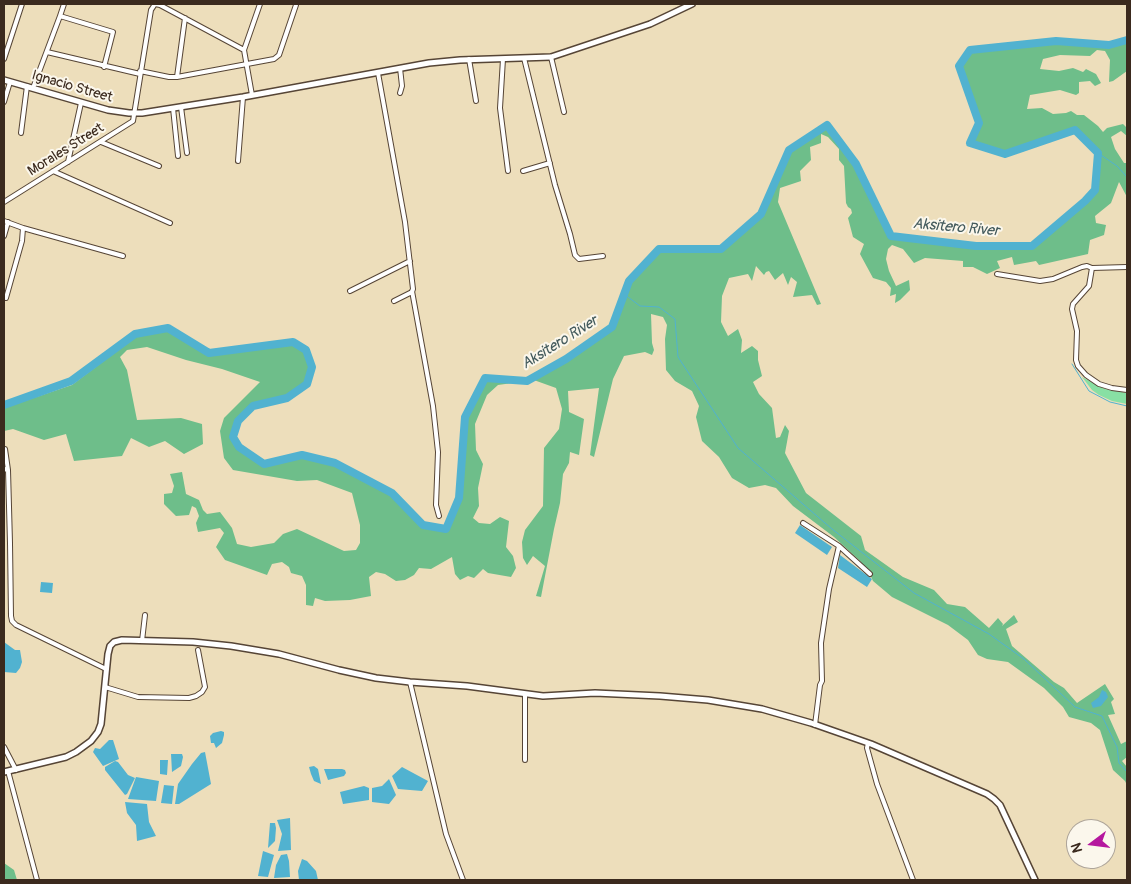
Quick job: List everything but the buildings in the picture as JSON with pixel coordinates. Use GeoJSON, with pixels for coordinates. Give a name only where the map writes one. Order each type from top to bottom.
{"type":"FeatureCollection","features":[{"type":"Feature","properties":{"kind":"street"},"geometry":{"type":"LineString","coordinates":[[4,59],[22,4]]}},
{"type":"Feature","properties":{"kind":"street"},"geometry":{"type":"LineString","coordinates":[[21,133],[30,87],[47,52],[64,4]]}},
{"type":"Feature","properties":{"kind":"street"},"geometry":{"type":"LineString","coordinates":[[134,114],[151,10],[155,4],[244,50]]}},
{"type":"Feature","properties":{"kind":"street"},"geometry":{"type":"LineString","coordinates":[[252,95],[244,50],[260,4]]}},
{"type":"Feature","properties":{"kind":"street","name":"Ignacio Street"},"geometry":{"type":"LineString","coordinates":[[7,81],[81,103],[134,114],[243,97],[429,63],[469,59],[551,57],[650,24],[692,4]]}},
{"type":"Feature","properties":{"kind":"street"},"geometry":{"type":"LineString","coordinates":[[47,52],[104,67],[168,77],[247,64],[277,57],[296,5]]}},
{"type":"Feature","properties":{"kind":"street"},"geometry":{"type":"LineString","coordinates":[[60,16],[113,32],[104,67]]}},
{"type":"Feature","properties":{"kind":"street"},"geometry":{"type":"LineString","coordinates":[[177,77],[185,18]]}},
{"type":"Feature","properties":{"kind":"street"},"geometry":{"type":"LineString","coordinates":[[551,57],[564,112]]}},
{"type":"Feature","properties":{"kind":"street"},"geometry":{"type":"LineString","coordinates":[[524,58],[575,255],[582,259],[603,256]]}},
{"type":"Feature","properties":{"kind":"street"},"geometry":{"type":"LineString","coordinates":[[469,59],[476,101]]}},
{"type":"Feature","properties":{"kind":"street"},"geometry":{"type":"LineString","coordinates":[[503,59],[500,108],[508,172]]}},
{"type":"Feature","properties":{"kind":"street"},"geometry":{"type":"LineString","coordinates":[[400,68],[402,86],[400,93]]}},
{"type":"Feature","properties":{"kind":"street"},"geometry":{"type":"LineString","coordinates":[[378,73],[403,212],[412,291],[433,406],[438,452],[436,505],[439,516]]}},
{"type":"Feature","properties":{"kind":"street"},"geometry":{"type":"LineString","coordinates":[[4,102],[7,81]]}},
{"type":"Feature","properties":{"kind":"street"},"geometry":{"type":"LineString","coordinates":[[238,161],[243,97]]}},
{"type":"Feature","properties":{"kind":"street"},"geometry":{"type":"LineString","coordinates":[[68,162],[81,103]]}},
{"type":"Feature","properties":{"kind":"street"},"geometry":{"type":"LineString","coordinates":[[181,107],[188,153]]}},
{"type":"Feature","properties":{"kind":"street"},"geometry":{"type":"LineString","coordinates":[[173,108],[178,156]]}},
{"type":"Feature","properties":{"kind":"street","name":"Morales Street"},"geometry":{"type":"LineString","coordinates":[[4,202],[130,124],[134,114]]}},
{"type":"Feature","properties":{"kind":"street"},"geometry":{"type":"LineString","coordinates":[[101,142],[159,166]]}},
{"type":"Feature","properties":{"kind":"street"},"geometry":{"type":"LineString","coordinates":[[523,171],[550,163]]}},
{"type":"Feature","properties":{"kind":"street"},"geometry":{"type":"LineString","coordinates":[[53,171],[170,223]]}},
{"type":"Feature","properties":{"kind":"street"},"geometry":{"type":"LineString","coordinates":[[4,236],[6,222],[123,256]]}},
{"type":"Feature","properties":{"kind":"street"},"geometry":{"type":"LineString","coordinates":[[6,298],[22,241],[23,228]]}},
{"type":"Feature","properties":{"kind":"street"},"geometry":{"type":"LineString","coordinates":[[350,291],[410,261]]}},
{"type":"Feature","properties":{"kind":"street"},"geometry":{"type":"LineString","coordinates":[[997,274],[1040,281],[1055,278],[1082,266],[1092,268],[1127,267]]}},
{"type":"Feature","properties":{"kind":"street"},"geometry":{"type":"LineString","coordinates":[[1092,268],[1089,286],[1073,304],[1072,309],[1077,331],[1076,360],[1078,366],[1086,375],[1098,384],[1127,390]]}},
{"type":"Feature","properties":{"kind":"street"},"geometry":{"type":"LineString","coordinates":[[394,301],[412,291]]}},
{"type":"Feature","properties":{"kind":"street"},"geometry":{"type":"LineString","coordinates":[[6,448],[12,622],[106,669]]}},
{"type":"Feature","properties":{"kind":"street"},"geometry":{"type":"LineString","coordinates":[[803,523],[839,546],[870,574]]}},
{"type":"Feature","properties":{"kind":"street"},"geometry":{"type":"LineString","coordinates":[[815,725],[822,681],[821,643],[829,589],[839,546]]}},
{"type":"Feature","properties":{"kind":"street"},"geometry":{"type":"LineString","coordinates":[[142,641],[145,615]]}},
{"type":"Feature","properties":{"kind":"street"},"geometry":{"type":"LineString","coordinates":[[37,880],[6,772],[66,757],[91,741],[101,724],[110,646],[114,642],[142,641],[193,642],[231,646],[279,654],[338,670],[410,682],[467,686],[543,696],[595,693],[660,696],[708,700],[762,709],[868,743],[987,794],[1000,805],[1035,880]]}},
{"type":"Feature","properties":{"kind":"street"},"geometry":{"type":"LineString","coordinates":[[105,687],[138,697],[189,698],[196,696],[205,687],[198,650]]}},
{"type":"Feature","properties":{"kind":"street"},"geometry":{"type":"LineString","coordinates":[[410,682],[446,834],[463,880]]}},
{"type":"Feature","properties":{"kind":"street"},"geometry":{"type":"LineString","coordinates":[[525,694],[525,760]]}},
{"type":"Feature","properties":{"kind":"street"},"geometry":{"type":"LineString","coordinates":[[868,743],[866,748],[880,792],[913,880]]}},
{"type":"Feature","properties":{"kind":"street"},"geometry":{"type":"LineString","coordinates":[[4,747],[16,770]]}},
{"type":"Feature","properties":{"kind":"green space"},"geometry":{"type":"Polygon","coordinates":[[[1127,40],[1127,71],[1109,82],[1110,60],[1105,51],[1097,50],[1090,56],[1060,55],[1043,59],[1040,69],[1059,71],[1073,68],[1083,72],[1086,69],[1096,74],[1101,83],[1095,86],[1090,81],[1079,82],[1079,93],[1076,95],[1060,90],[1030,95],[1027,109],[1042,108],[1053,114],[1071,111],[1077,115],[1084,115],[1103,132],[1107,128],[1123,124],[1127,128],[1127,136],[1121,131],[1111,137],[1115,149],[1124,163],[1127,163],[1127,197],[1119,182],[1111,203],[1095,216],[1096,223],[1106,225],[1104,235],[1090,240],[1088,254],[1039,265],[1036,261],[1014,265],[1012,257],[997,261],[1000,268],[987,274],[973,267],[963,267],[963,261],[925,258],[914,263],[903,249],[892,245],[888,249],[886,259],[889,271],[896,286],[909,280],[910,290],[895,303],[896,294],[890,296],[891,288],[886,282],[873,278],[860,254],[864,244],[853,237],[848,218],[852,213],[846,203],[844,166],[839,160],[839,149],[828,137],[821,134],[821,143],[810,147],[811,160],[800,171],[801,181],[780,188],[778,202],[821,304],[817,305],[812,295],[793,297],[797,282],[791,277],[788,285],[783,273],[775,280],[769,271],[764,275],[756,266],[752,281],[748,274],[729,278],[722,296],[721,322],[728,336],[738,329],[742,340],[741,353],[752,346],[758,351],[762,376],[753,382],[759,394],[772,408],[776,438],[780,437],[785,425],[789,431],[785,453],[806,493],[861,536],[865,550],[903,577],[934,590],[947,604],[965,607],[989,628],[998,618],[1003,624],[1002,626],[1014,615],[1018,622],[1006,629],[1012,646],[1054,682],[1064,688],[1077,703],[1105,684],[1114,699],[1111,702],[1115,714],[1108,715],[1121,744],[1127,741],[1127,757],[1122,761],[1127,767],[1127,785],[1113,770],[1100,730],[1091,723],[1069,717],[1063,707],[1044,688],[1008,662],[987,659],[978,655],[968,640],[948,625],[892,597],[873,581],[860,561],[834,537],[793,506],[776,488],[765,485],[749,488],[732,478],[719,457],[702,441],[696,417],[699,406],[692,391],[675,381],[666,370],[665,339],[667,325],[663,317],[651,314],[654,350],[652,355],[645,352],[624,356],[613,379],[594,457],[590,455],[599,388],[568,391],[569,412],[584,419],[579,455],[570,452],[569,463],[563,474],[560,503],[541,597],[536,596],[545,566],[533,556],[527,565],[523,558],[522,542],[525,530],[543,506],[544,448],[559,429],[562,409],[556,388],[531,379],[612,327],[629,281],[659,249],[721,249],[761,214],[789,150],[827,125],[856,164],[891,236],[976,246],[1035,244],[1095,190],[1098,153],[1075,130],[1005,154],[970,143],[978,126],[959,66],[970,50],[1056,41],[1109,45],[1127,40]]]}},
{"type":"Feature","properties":{"kind":"green space"},"geometry":{"type":"Polygon","coordinates":[[[168,328],[209,353],[293,342],[306,350],[312,367],[307,384],[287,398],[253,406],[238,421],[233,437],[239,447],[264,464],[302,455],[335,463],[392,493],[423,525],[446,529],[459,498],[465,417],[485,378],[527,381],[498,385],[487,395],[475,424],[476,450],[483,464],[478,488],[479,506],[473,518],[479,523],[490,524],[500,517],[509,521],[506,547],[513,556],[516,568],[511,577],[488,573],[483,569],[474,578],[468,576],[460,580],[455,574],[452,557],[431,569],[419,568],[414,575],[405,580],[396,581],[385,574],[376,572],[369,577],[371,596],[350,600],[325,601],[315,598],[313,606],[306,605],[306,585],[302,576],[291,573],[289,567],[282,562],[272,564],[267,575],[225,560],[216,547],[224,533],[220,528],[198,532],[196,523],[199,516],[196,508],[192,506],[189,515],[176,516],[164,504],[164,494],[172,493],[174,486],[170,474],[182,472],[186,494],[199,500],[207,514],[220,512],[232,528],[237,544],[251,547],[274,543],[283,534],[297,529],[344,551],[356,550],[360,543],[360,525],[352,493],[317,480],[297,481],[233,470],[224,458],[220,431],[224,418],[260,382],[147,347],[127,350],[120,357],[127,370],[137,420],[181,418],[202,424],[203,444],[184,454],[165,441],[149,447],[131,438],[122,456],[74,461],[66,434],[44,440],[13,429],[4,431],[4,408],[72,385],[117,351],[135,334],[168,328]]]}},
{"type":"Feature","properties":{"kind":"green space"},"geometry":{"type":"Polygon","coordinates":[[[1082,377],[1105,389],[1127,393],[1127,404],[1112,401],[1099,395],[1092,390],[1082,377]]]}},
{"type":"Feature","properties":{"kind":"green space"},"geometry":{"type":"Polygon","coordinates":[[[4,863],[14,870],[17,880],[4,880],[4,863]]]}},
{"type":"Feature","properties":{"kind":"water"},"geometry":{"type":"Polygon","coordinates":[[[800,525],[832,547],[827,555],[795,533],[800,525]]]}},
{"type":"Feature","properties":{"kind":"water"},"geometry":{"type":"Polygon","coordinates":[[[840,555],[872,579],[867,587],[838,568],[840,555]]]}},
{"type":"Feature","properties":{"kind":"water"},"geometry":{"type":"Polygon","coordinates":[[[41,582],[53,583],[52,593],[40,592],[41,582]]]}},
{"type":"Feature","properties":{"kind":"water"},"geometry":{"type":"Polygon","coordinates":[[[4,642],[15,650],[20,650],[22,662],[16,673],[4,672],[4,642]]]}},
{"type":"Feature","properties":{"kind":"water"},"geometry":{"type":"Polygon","coordinates":[[[1102,690],[1106,692],[1108,697],[1101,706],[1093,708],[1091,703],[1099,697],[1102,690]]]}},
{"type":"Feature","properties":{"kind":"water"},"geometry":{"type":"Polygon","coordinates":[[[221,731],[224,732],[222,743],[216,748],[214,743],[211,743],[210,736],[221,731]]]}},
{"type":"Feature","properties":{"kind":"water"},"geometry":{"type":"Polygon","coordinates":[[[109,740],[113,740],[119,759],[103,766],[93,752],[95,748],[100,749],[109,740]]]}},
{"type":"Feature","properties":{"kind":"water"},"geometry":{"type":"Polygon","coordinates":[[[205,752],[211,784],[179,804],[175,804],[178,784],[201,753],[205,752]]]}},
{"type":"Feature","properties":{"kind":"water"},"geometry":{"type":"Polygon","coordinates":[[[171,754],[182,754],[183,757],[181,766],[172,772],[171,754]]]}},
{"type":"Feature","properties":{"kind":"water"},"geometry":{"type":"Polygon","coordinates":[[[160,760],[168,760],[167,775],[160,774],[160,760]]]}},
{"type":"Feature","properties":{"kind":"water"},"geometry":{"type":"Polygon","coordinates":[[[115,761],[118,762],[128,775],[135,778],[125,795],[105,770],[105,767],[115,761]]]}},
{"type":"Feature","properties":{"kind":"water"},"geometry":{"type":"Polygon","coordinates":[[[314,766],[318,769],[321,784],[314,781],[311,774],[309,767],[314,766]]]}},
{"type":"Feature","properties":{"kind":"water"},"geometry":{"type":"Polygon","coordinates":[[[402,767],[428,781],[422,791],[398,789],[392,776],[402,767]]]}},
{"type":"Feature","properties":{"kind":"water"},"geometry":{"type":"Polygon","coordinates":[[[324,769],[342,769],[346,773],[344,776],[328,780],[324,769]]]}},
{"type":"Feature","properties":{"kind":"water"},"geometry":{"type":"Polygon","coordinates":[[[136,777],[159,781],[156,801],[128,799],[136,777]]]}},
{"type":"Feature","properties":{"kind":"water"},"geometry":{"type":"Polygon","coordinates":[[[389,779],[396,795],[389,804],[372,802],[372,788],[382,786],[389,779]]]}},
{"type":"Feature","properties":{"kind":"water"},"geometry":{"type":"Polygon","coordinates":[[[164,785],[174,786],[172,804],[161,803],[164,785]]]}},
{"type":"Feature","properties":{"kind":"water"},"geometry":{"type":"Polygon","coordinates":[[[364,786],[369,788],[369,800],[343,804],[340,792],[364,786]]]}},
{"type":"Feature","properties":{"kind":"water"},"geometry":{"type":"Polygon","coordinates":[[[125,802],[147,804],[149,822],[156,836],[137,841],[136,825],[127,813],[125,802]]]}},
{"type":"Feature","properties":{"kind":"water"},"geometry":{"type":"Polygon","coordinates":[[[290,818],[291,850],[278,851],[282,834],[277,820],[290,818]]]}},
{"type":"Feature","properties":{"kind":"water"},"geometry":{"type":"Polygon","coordinates":[[[270,823],[275,823],[275,841],[268,848],[270,823]]]}},
{"type":"Feature","properties":{"kind":"water"},"geometry":{"type":"Polygon","coordinates":[[[263,851],[274,855],[268,877],[258,876],[263,851]]]}},
{"type":"Feature","properties":{"kind":"water"},"geometry":{"type":"Polygon","coordinates":[[[287,854],[290,877],[274,878],[276,865],[281,855],[287,854]]]}},
{"type":"Feature","properties":{"kind":"water"},"geometry":{"type":"Polygon","coordinates":[[[302,859],[307,861],[316,871],[318,880],[299,880],[298,871],[302,859]]]}},
{"type":"Feature","properties":{"kind":"waterway","name":"Aksitero River"},"geometry":{"type":"LineString","coordinates":[[4,405],[71,381],[135,334],[168,328],[209,353],[293,342],[306,350],[312,367],[307,384],[287,398],[253,406],[238,421],[233,437],[239,447],[264,464],[302,455],[335,463],[392,493],[423,525],[446,529],[459,498],[465,417],[485,378],[527,381],[566,359],[612,327],[629,281],[659,249],[721,249],[761,214],[789,150],[827,125],[856,164],[891,236],[976,246],[1032,246],[1085,201],[1095,190],[1098,153],[1075,130],[1005,154],[970,143],[979,123],[959,66],[970,50],[1056,41],[1109,45],[1127,40]]}},
{"type":"Feature","properties":{"kind":"waterway"},"geometry":{"type":"LineString","coordinates":[[1098,153],[1117,166],[1127,177]]}},
{"type":"Feature","properties":{"kind":"waterway"},"geometry":{"type":"LineString","coordinates":[[624,294],[640,306],[659,307],[675,319],[678,357],[738,448],[832,529],[914,593],[989,634],[1024,659],[1075,707],[1102,716],[1117,747],[1119,763],[1127,772]]}},
{"type":"Feature","properties":{"kind":"waterway"},"geometry":{"type":"LineString","coordinates":[[1072,364],[1089,391],[1110,402],[1127,406]]}}]}
